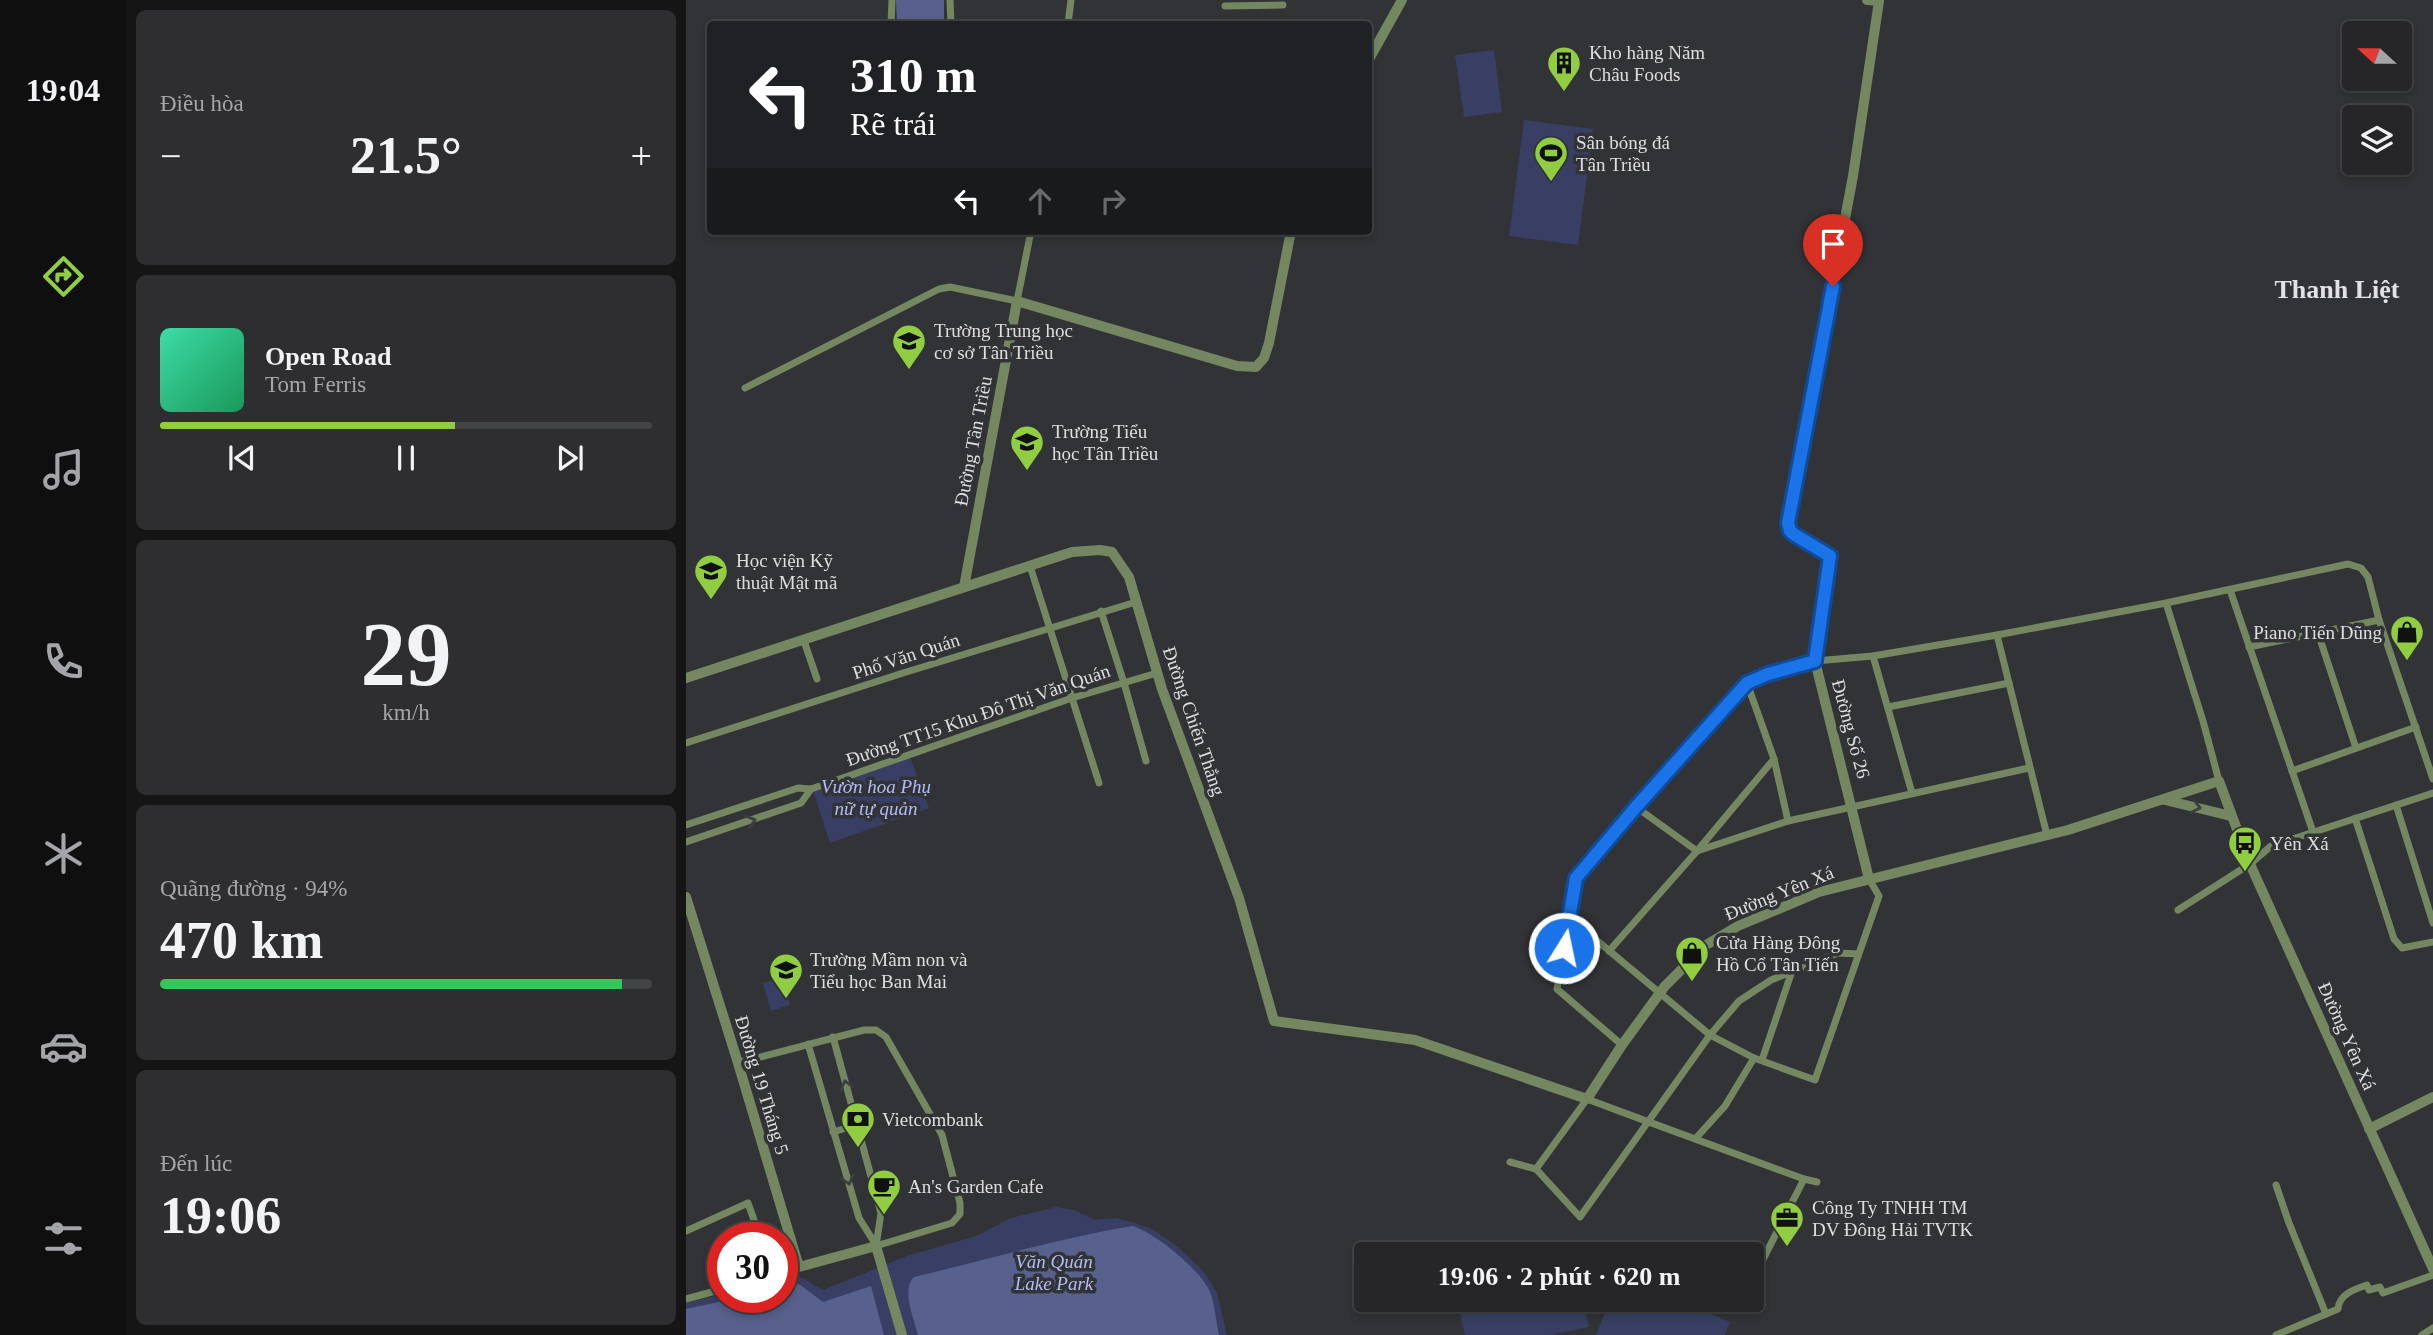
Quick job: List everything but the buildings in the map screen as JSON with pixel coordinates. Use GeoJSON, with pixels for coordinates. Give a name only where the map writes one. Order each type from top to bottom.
{"type":"FeatureCollection","features":[{"type":"Feature","properties":{"kind":"street"},"geometry":{"type":"LineString","coordinates":[[891,21],[892,0]]}},
{"type":"Feature","properties":{"kind":"street"},"geometry":{"type":"LineString","coordinates":[[950,0],[951,21]]}},
{"type":"Feature","properties":{"kind":"street"},"geometry":{"type":"LineString","coordinates":[[1068,21],[1071,0]]}},
{"type":"Feature","properties":{"kind":"street"},"geometry":{"type":"LineString","coordinates":[[1372,54],[1402,0]]}},
{"type":"Feature","properties":{"kind":"street"},"geometry":{"type":"LineString","coordinates":[[1815,661],[1830,556],[1795,535],[1790,531],[1788,523],[1853,176],[1879,1],[1867,0]]}},
{"type":"Feature","properties":{"kind":"street"},"geometry":{"type":"LineString","coordinates":[[1225,6],[1283,5]]}},
{"type":"Feature","properties":{"kind":"street","name":"Đường Tân Triều"},"geometry":{"type":"LineString","coordinates":[[964,587],[1030,235]]}},
{"type":"Feature","properties":{"kind":"street"},"geometry":{"type":"LineString","coordinates":[[745,388],[939,289],[950,287],[1017,301],[1237,366],[1255,367],[1264,358],[1269,343],[1290,235]]}},
{"type":"Feature","properties":{"kind":"street","name":"Đường Chiến Thắng"},"geometry":{"type":"LineString","coordinates":[[686,678],[1072,552],[1112,552],[1129,577],[1157,673],[1239,898],[1273,1021],[1415,1040],[1587,1099]]}},
{"type":"Feature","properties":{"kind":"street"},"geometry":{"type":"LineString","coordinates":[[1622,1045],[1557,989],[1576,878],[1747,683],[1768,674],[1815,661],[1873,656],[2166,603],[2348,564],[2361,568],[2368,577],[2379,620],[2433,779]]}},
{"type":"Feature","properties":{"kind":"street"},"geometry":{"type":"LineString","coordinates":[[1030,566],[1099,783]]}},
{"type":"Feature","properties":{"kind":"street"},"geometry":{"type":"LineString","coordinates":[[2230,590],[2313,832]]}},
{"type":"Feature","properties":{"kind":"street","name":"Phố Văn Quán"},"geometry":{"type":"LineString","coordinates":[[686,743],[1049,627],[1136,602]]}},
{"type":"Feature","properties":{"kind":"street"},"geometry":{"type":"LineString","coordinates":[[2166,603],[2219,781]]}},
{"type":"Feature","properties":{"kind":"street"},"geometry":{"type":"LineString","coordinates":[[1101,611],[1146,761]]}},
{"type":"Feature","properties":{"kind":"street"},"geometry":{"type":"LineString","coordinates":[[2249,647],[2379,620]]}},
{"type":"Feature","properties":{"kind":"street"},"geometry":{"type":"LineString","coordinates":[[2318,633],[2356,748]]}},
{"type":"Feature","properties":{"kind":"street"},"geometry":{"type":"LineString","coordinates":[[1997,635],[2047,835]]}},
{"type":"Feature","properties":{"kind":"street"},"geometry":{"type":"LineString","coordinates":[[804,641],[817,679]]}},
{"type":"Feature","properties":{"kind":"street"},"geometry":{"type":"LineString","coordinates":[[1873,656],[1912,793]]}},
{"type":"Feature","properties":{"kind":"street","name":"Đường Số 26"},"geometry":{"type":"LineString","coordinates":[[1815,661],[1870,879]]}},
{"type":"Feature","properties":{"kind":"street","name":"Đường TT15 Khu Đô Thị Văn Quán"},"geometry":{"type":"LineString","coordinates":[[811,789],[1072,698],[1157,673]]}},
{"type":"Feature","properties":{"kind":"street"},"geometry":{"type":"LineString","coordinates":[[1747,683],[1774,760],[1788,821]]}},
{"type":"Feature","properties":{"kind":"street"},"geometry":{"type":"LineString","coordinates":[[1888,707],[2009,683]]}},
{"type":"Feature","properties":{"kind":"street"},"geometry":{"type":"LineString","coordinates":[[2292,771],[2416,727]]}},
{"type":"Feature","properties":{"kind":"street"},"geometry":{"type":"LineString","coordinates":[[1609,951],[1774,760]]}},
{"type":"Feature","properties":{"kind":"street"},"geometry":{"type":"LineString","coordinates":[[1697,851],[1788,821],[2029,768]]}},
{"type":"Feature","properties":{"kind":"street","name":"Đường Yên Xá"},"geometry":{"type":"LineString","coordinates":[[1536,1169],[1659,994],[1706,945],[1738,926],[1819,892],[2047,835],[2219,781],[2249,864],[2433,1269]]}},
{"type":"Feature","properties":{"kind":"street"},"geometry":{"type":"LineString","coordinates":[[686,825],[798,788],[811,789]]}},
{"type":"Feature","properties":{"kind":"street"},"geometry":{"type":"LineString","coordinates":[[686,842],[801,803],[811,789]]}},
{"type":"Feature","properties":{"kind":"street"},"geometry":{"type":"LineString","coordinates":[[2178,910],[2249,864],[2271,846],[2433,793]]}},
{"type":"Feature","properties":{"kind":"street","name":"Đường Yên Xá"},"geometry":{"type":"LineString","coordinates":[[2161,800],[2231,816]]}},
{"type":"Feature","properties":{"kind":"street"},"geometry":{"type":"LineString","coordinates":[[2396,805],[2433,923]]}},
{"type":"Feature","properties":{"kind":"street"},"geometry":{"type":"LineString","coordinates":[[1636,807],[1697,851]]}},
{"type":"Feature","properties":{"kind":"street"},"geometry":{"type":"LineString","coordinates":[[2355,818],[2394,939],[2402,948],[2433,942]]}},
{"type":"Feature","properties":{"kind":"street"},"geometry":{"type":"LineString","coordinates":[[1570,918],[1710,1035],[1758,1059],[1815,1080],[1879,895],[1870,879]]}},
{"type":"Feature","properties":{"kind":"street","name":"Đường 19 Tháng 5"},"geometry":{"type":"LineString","coordinates":[[686,897],[799,1267]]}},
{"type":"Feature","properties":{"kind":"street"},"geometry":{"type":"LineString","coordinates":[[1510,1162],[1536,1169],[1580,1216],[1710,1035],[1740,1001],[1771,980],[1792,971],[1838,953],[1858,954]]}},
{"type":"Feature","properties":{"kind":"street"},"geometry":{"type":"LineString","coordinates":[[1696,1138],[1726,1105],[1758,1059],[1792,971]]}},
{"type":"Feature","properties":{"kind":"street"},"geometry":{"type":"LineString","coordinates":[[738,1063],[833,1037],[876,1030],[886,1037],[942,1135],[960,1203],[960,1214],[952,1223],[799,1267]]}},
{"type":"Feature","properties":{"kind":"street"},"geometry":{"type":"LineString","coordinates":[[833,1037],[881,1213],[876,1246]]}},
{"type":"Feature","properties":{"kind":"street"},"geometry":{"type":"LineString","coordinates":[[808,1044],[859,1218],[876,1246],[902,1335]]}},
{"type":"Feature","properties":{"kind":"street"},"geometry":{"type":"LineString","coordinates":[[2370,1129],[2433,1097]]}},
{"type":"Feature","properties":{"kind":"street"},"geometry":{"type":"LineString","coordinates":[[1587,1099],[1817,1182]]}},
{"type":"Feature","properties":{"kind":"street"},"geometry":{"type":"LineString","coordinates":[[834,1132],[857,1125]]}},
{"type":"Feature","properties":{"kind":"street"},"geometry":{"type":"LineString","coordinates":[[1764,1257],[1804,1179]]}},
{"type":"Feature","properties":{"kind":"street"},"geometry":{"type":"LineString","coordinates":[[2276,1185],[2288,1223],[2326,1314]]}},
{"type":"Feature","properties":{"kind":"street"},"geometry":{"type":"LineString","coordinates":[[686,1231],[748,1203],[755,1222]]}},
{"type":"Feature","properties":{"kind":"street"},"geometry":{"type":"LineString","coordinates":[[2276,1335],[2338,1309],[2343,1297],[2356,1289],[2367,1285],[2370,1290],[2380,1287],[2384,1293],[2433,1275]]}},
{"type":"Feature","properties":{"kind":"street"},"geometry":{"type":"LineString","coordinates":[[686,1299],[707,1293]]}},
{"type":"Feature","properties":{"kind":"street"},"geometry":{"type":"LineString","coordinates":[[2422,1335],[2433,1328]]}},
{"type":"Feature","properties":{"kind":"green space"},"geometry":{"type":"Polygon","coordinates":[[[1494,50],[1502,112],[1464,117],[1455,55],[1494,50]]]}},
{"type":"Feature","properties":{"kind":"green space","name":"Sân bóng đá Tân Triều"},"geometry":{"type":"Polygon","coordinates":[[[1524,120],[1593,129],[1578,245],[1509,236],[1524,120]]]}},
{"type":"Feature","properties":{"kind":"green space","name":"Vườn hoa Phụ nữ tự quản"},"geometry":{"type":"Polygon","coordinates":[[[909,754],[929,808],[830,843],[813,790],[909,754]]]}},
{"type":"Feature","properties":{"kind":"green space"},"geometry":{"type":"Polygon","coordinates":[[[782,977],[790,1005],[771,1011],[763,983],[782,977]]]}},
{"type":"Feature","properties":{"kind":"green space","name":"Văn Quán Lake Park"},"geometry":{"type":"Polygon","coordinates":[[[1056,1207],[1074,1210],[1095,1220],[1116,1218],[1154,1230],[1178,1247],[1205,1273],[1217,1293],[1227,1335],[686,1335],[686,1303],[707,1298],[707,1313],[798,1313],[798,1276],[823,1290],[907,1256],[976,1236],[1011,1218],[1056,1207]]]}},
{"type":"Feature","properties":{"kind":"green space"},"geometry":{"type":"Polygon","coordinates":[[[1460,1312],[1586,1312],[1589,1327],[1550,1335],[1465,1335],[1460,1312]]]}},
{"type":"Feature","properties":{"kind":"green space"},"geometry":{"type":"Polygon","coordinates":[[[1605,1312],[1706,1312],[1730,1322],[1725,1335],[1596,1335],[1605,1312]]]}},
{"type":"Feature","properties":{"kind":"shaded area"},"geometry":{"type":"Polygon","coordinates":[[[896,0],[944,0],[944,21],[897,21],[896,0]]]}},
{"type":"Feature","properties":{"kind":"shaded area"},"geometry":{"type":"Polygon","coordinates":[[[1133,1226],[1153,1236],[1176,1253],[1205,1283],[1212,1297],[1219,1335],[918,1335],[908,1297],[910,1283],[914,1277],[1050,1243],[1133,1226]]]}},
{"type":"Feature","properties":{"kind":"shaded area"},"geometry":{"type":"Polygon","coordinates":[[[798,1284],[823,1302],[871,1286],[884,1335],[686,1335],[686,1309],[707,1304],[707,1313],[798,1313],[798,1284]]]}},
{"type":"Feature","properties":{"kind":"place","name":"Kho hàng Năm Châu Foods"},"geometry":{"type":"Point","coordinates":[1564,93]}},
{"type":"Feature","properties":{"kind":"place","name":"Sân bóng đá Tân Triều"},"geometry":{"type":"Point","coordinates":[1551,183]}},
{"type":"Feature","properties":{"kind":"place","name":"Trường Trung học cơ sở Tân Triều"},"geometry":{"type":"Point","coordinates":[909,371]}},
{"type":"Feature","properties":{"kind":"place","name":"Trường Tiểu học Tân Triều"},"geometry":{"type":"Point","coordinates":[1027,472]}},
{"type":"Feature","properties":{"kind":"place","name":"Học viện Kỹ thuật Mật mã"},"geometry":{"type":"Point","coordinates":[711,601]}},
{"type":"Feature","properties":{"kind":"place","name":"Piano Tiến Dũng"},"geometry":{"type":"Point","coordinates":[2407,662]}},
{"type":"Feature","properties":{"kind":"place","name":"Yên Xá"},"geometry":{"type":"Point","coordinates":[2245,873]}},
{"type":"Feature","properties":{"kind":"place","name":"Cửa Hàng Đông Hồ Cổ Tân Tiến"},"geometry":{"type":"Point","coordinates":[1692,983]}},
{"type":"Feature","properties":{"kind":"place","name":"Trường Mầm non và Tiểu học Ban Mai"},"geometry":{"type":"Point","coordinates":[786,1000]}},
{"type":"Feature","properties":{"kind":"place","name":"Vietcombank"},"geometry":{"type":"Point","coordinates":[858,1149]}},
{"type":"Feature","properties":{"kind":"place","name":"An's Garden Cafe"},"geometry":{"type":"Point","coordinates":[884,1216]}},
{"type":"Feature","properties":{"kind":"place","name":"Công Ty TNHH TM DV Đông Hải TVTK"},"geometry":{"type":"Point","coordinates":[1787,1248]}},
{"type":"Feature","properties":{"kind":"district","name":"Thanh Liệt"},"geometry":{"type":"Point","coordinates":[2337,289]}},
{"type":"Feature","properties":{"kind":"route"},"geometry":{"type":"LineString","coordinates":[[1564,948],[1576,878],[1636,807],[1747,683],[1815,661],[1830,556],[1795,535],[1790,531],[1788,523],[1833,286]]}}]}
